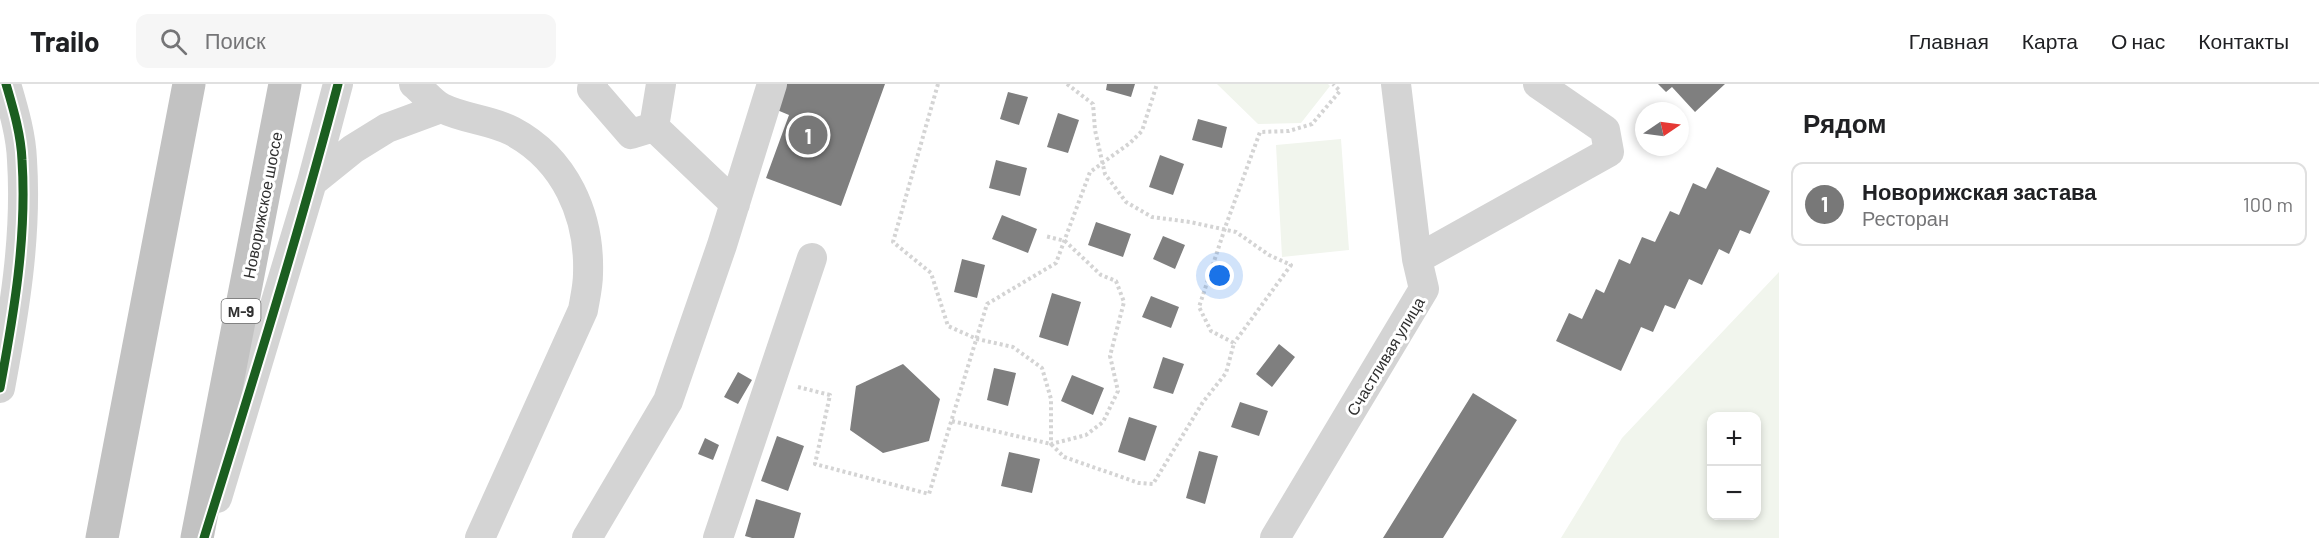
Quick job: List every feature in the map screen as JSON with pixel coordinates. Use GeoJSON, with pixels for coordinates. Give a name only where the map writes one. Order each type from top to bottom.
{"type":"FeatureCollection","features":[{"type":"Feature","properties":{"kind":"highway"},"geometry":{"type":"LineString","coordinates":[[102,538],[189,84]]}},
{"type":"Feature","properties":{"kind":"highway","name":"Новорижское шоссе"},"geometry":{"type":"LineString","coordinates":[[197,538],[285,84]]}},
{"type":"Feature","properties":{"kind":"street"},"geometry":{"type":"LineString","coordinates":[[0,388],[19,275],[22,207],[22,159],[15,112],[6,84]]}},
{"type":"Feature","properties":{"kind":"street"},"geometry":{"type":"LineString","coordinates":[[204,538],[312,182],[338,84]]}},
{"type":"Feature","properties":{"kind":"street"},"geometry":{"type":"LineString","coordinates":[[414,84],[441,108],[511,131],[542,151],[563,176],[580,210],[586,241],[588,274],[583,310],[480,538]]}},
{"type":"Feature","properties":{"kind":"street"},"geometry":{"type":"LineString","coordinates":[[593,84],[592,89],[631,134],[654,127]]}},
{"type":"Feature","properties":{"kind":"street"},"geometry":{"type":"LineString","coordinates":[[654,127],[661,84]]}},
{"type":"Feature","properties":{"kind":"street"},"geometry":{"type":"LineString","coordinates":[[587,538],[668,401],[735,204],[772,84]]}},
{"type":"Feature","properties":{"kind":"street","name":"Счастливая улица"},"geometry":{"type":"LineString","coordinates":[[1275,538],[1424,290],[1417,259],[1396,84]]}},
{"type":"Feature","properties":{"kind":"street"},"geometry":{"type":"LineString","coordinates":[[1417,259],[1609,152],[1605,130],[1538,84]]}},
{"type":"Feature","properties":{"kind":"street"},"geometry":{"type":"LineString","coordinates":[[312,182],[353,149],[387,128],[441,108]]}},
{"type":"Feature","properties":{"kind":"street"},"geometry":{"type":"LineString","coordinates":[[654,127],[735,204]]}},
{"type":"Feature","properties":{"kind":"street"},"geometry":{"type":"LineString","coordinates":[[718,538],[812,258]]}},
{"type":"Feature","properties":{"kind":"path"},"geometry":{"type":"LineString","coordinates":[[938,84],[893,242],[931,273],[948,326],[977,339],[1013,347],[1042,368],[1051,399],[1051,444],[1064,457],[1139,483],[1153,484],[1203,402],[1226,373],[1234,343],[1291,265],[1269,255],[1236,232],[1152,217],[1126,202],[1105,174],[1095,130],[1093,104],[1067,84]]}},
{"type":"Feature","properties":{"kind":"path"},"geometry":{"type":"LineString","coordinates":[[771,380],[830,395],[815,464],[929,495],[987,304],[1056,263],[1090,172],[1130,143],[1142,131],[1157,84]]}},
{"type":"Feature","properties":{"kind":"path"},"geometry":{"type":"LineString","coordinates":[[1234,343],[1211,331],[1199,307],[1224,229],[1260,132],[1288,131],[1312,124],[1340,91],[1333,84]]}},
{"type":"Feature","properties":{"kind":"path"},"geometry":{"type":"LineString","coordinates":[[952,421],[1051,444],[1086,435],[1103,422],[1118,391],[1110,356],[1124,302],[1116,281],[1101,275],[1065,241],[1045,236]]}},
{"type":"Feature","properties":{"kind":"shaded area"},"geometry":{"type":"Polygon","coordinates":[[[1217,84],[1328,84],[1330,86],[1301,123],[1258,124],[1217,84]]]}},
{"type":"Feature","properties":{"kind":"shaded area"},"geometry":{"type":"Polygon","coordinates":[[[1341,139],[1349,250],[1282,257],[1276,145],[1341,139]]]}},
{"type":"Feature","properties":{"kind":"shaded area"},"geometry":{"type":"Polygon","coordinates":[[[1779,272],[1779,538],[1561,538],[1622,438],[1779,272]]]}},
{"type":"Feature","properties":{"kind":"building"},"geometry":{"type":"Polygon","coordinates":[[[786,84],[885,84],[841,206],[766,178],[789,115],[777,110],[786,84]]]}},
{"type":"Feature","properties":{"kind":"building"},"geometry":{"type":"Polygon","coordinates":[[[1107,84],[1135,84],[1131,97],[1106,90],[1107,84]]]}},
{"type":"Feature","properties":{"kind":"building"},"geometry":{"type":"Polygon","coordinates":[[[1658,84],[1725,84],[1695,112],[1689,102],[1686,102],[1672,87],[1666,92],[1658,84]]]}},
{"type":"Feature","properties":{"kind":"building"},"geometry":{"type":"Polygon","coordinates":[[[1008,92],[1028,97],[1019,125],[1000,119],[1008,92]]]}},
{"type":"Feature","properties":{"kind":"building"},"geometry":{"type":"Polygon","coordinates":[[[1058,113],[1079,120],[1068,153],[1047,147],[1058,113]]]}},
{"type":"Feature","properties":{"kind":"building"},"geometry":{"type":"Polygon","coordinates":[[[1198,119],[1227,127],[1222,148],[1192,140],[1198,119]]]}},
{"type":"Feature","properties":{"kind":"building"},"geometry":{"type":"Polygon","coordinates":[[[1160,155],[1184,164],[1173,195],[1149,187],[1160,155]]]}},
{"type":"Feature","properties":{"kind":"building"},"geometry":{"type":"Polygon","coordinates":[[[996,160],[1027,168],[1020,196],[989,188],[996,160]]]}},
{"type":"Feature","properties":{"kind":"building"},"geometry":{"type":"Polygon","coordinates":[[[1717,167],[1770,191],[1750,234],[1740,230],[1729,254],[1719,249],[1702,285],[1689,279],[1675,309],[1665,305],[1653,332],[1641,327],[1621,371],[1556,341],[1569,313],[1582,319],[1596,289],[1604,293],[1619,259],[1630,264],[1642,237],[1655,242],[1670,211],[1679,215],[1693,183],[1706,189],[1717,167]]]}},
{"type":"Feature","properties":{"kind":"building"},"geometry":{"type":"Polygon","coordinates":[[[1002,215],[1037,229],[1028,253],[992,239],[1002,215]]]}},
{"type":"Feature","properties":{"kind":"building"},"geometry":{"type":"Polygon","coordinates":[[[1096,222],[1131,234],[1123,257],[1088,245],[1096,222]]]}},
{"type":"Feature","properties":{"kind":"building"},"geometry":{"type":"Polygon","coordinates":[[[1163,236],[1185,245],[1175,269],[1153,259],[1163,236]]]}},
{"type":"Feature","properties":{"kind":"building"},"geometry":{"type":"Polygon","coordinates":[[[962,259],[985,265],[977,298],[954,292],[962,259]]]}},
{"type":"Feature","properties":{"kind":"building"},"geometry":{"type":"Polygon","coordinates":[[[1052,293],[1081,302],[1068,346],[1039,337],[1052,293]]]}},
{"type":"Feature","properties":{"kind":"building"},"geometry":{"type":"Polygon","coordinates":[[[1151,296],[1179,307],[1171,328],[1142,317],[1151,296]]]}},
{"type":"Feature","properties":{"kind":"building"},"geometry":{"type":"Polygon","coordinates":[[[1279,344],[1295,357],[1272,387],[1256,374],[1279,344]]]}},
{"type":"Feature","properties":{"kind":"building"},"geometry":{"type":"Polygon","coordinates":[[[1163,357],[1184,364],[1173,394],[1153,388],[1163,357]]]}},
{"type":"Feature","properties":{"kind":"building"},"geometry":{"type":"Polygon","coordinates":[[[903,364],[940,399],[929,441],[883,453],[850,430],[856,386],[903,364]]]}},
{"type":"Feature","properties":{"kind":"building"},"geometry":{"type":"Polygon","coordinates":[[[994,368],[1016,373],[1008,406],[987,400],[994,368]]]}},
{"type":"Feature","properties":{"kind":"building"},"geometry":{"type":"Polygon","coordinates":[[[738,372],[752,380],[738,404],[724,397],[738,372]]]}},
{"type":"Feature","properties":{"kind":"building"},"geometry":{"type":"Polygon","coordinates":[[[1072,375],[1104,388],[1093,415],[1061,401],[1072,375]]]}},
{"type":"Feature","properties":{"kind":"building"},"geometry":{"type":"Polygon","coordinates":[[[1473,393],[1517,420],[1443,538],[1383,538],[1473,393]]]}},
{"type":"Feature","properties":{"kind":"building"},"geometry":{"type":"Polygon","coordinates":[[[1240,402],[1268,411],[1259,436],[1231,427],[1240,402]]]}},
{"type":"Feature","properties":{"kind":"building"},"geometry":{"type":"Polygon","coordinates":[[[1129,417],[1157,426],[1145,461],[1118,452],[1129,417]]]}},
{"type":"Feature","properties":{"kind":"building"},"geometry":{"type":"Polygon","coordinates":[[[777,436],[804,446],[788,491],[761,481],[777,436]]]}},
{"type":"Feature","properties":{"kind":"building"},"geometry":{"type":"Polygon","coordinates":[[[705,438],[719,445],[713,460],[698,454],[705,438]]]}},
{"type":"Feature","properties":{"kind":"building"},"geometry":{"type":"Polygon","coordinates":[[[1199,451],[1218,456],[1205,504],[1186,498],[1199,451]]]}},
{"type":"Feature","properties":{"kind":"building"},"geometry":{"type":"Polygon","coordinates":[[[1009,452],[1040,459],[1032,493],[1001,486],[1009,452]]]}},
{"type":"Feature","properties":{"kind":"building"},"geometry":{"type":"Polygon","coordinates":[[[756,499],[801,513],[794,538],[745,536],[756,499]]]}},
{"type":"Feature","properties":{"kind":"cycle path"},"geometry":{"type":"LineString","coordinates":[[0,388],[14,303],[23,218],[21,150],[6,84]]}},
{"type":"Feature","properties":{"kind":"cycle path"},"geometry":{"type":"LineString","coordinates":[[204,538],[257,368],[338,84]]}},
{"type":"Feature","properties":{"kind":"place","name":"Новорижская застава"},"geometry":{"type":"Point","coordinates":[808,135]}}]}
